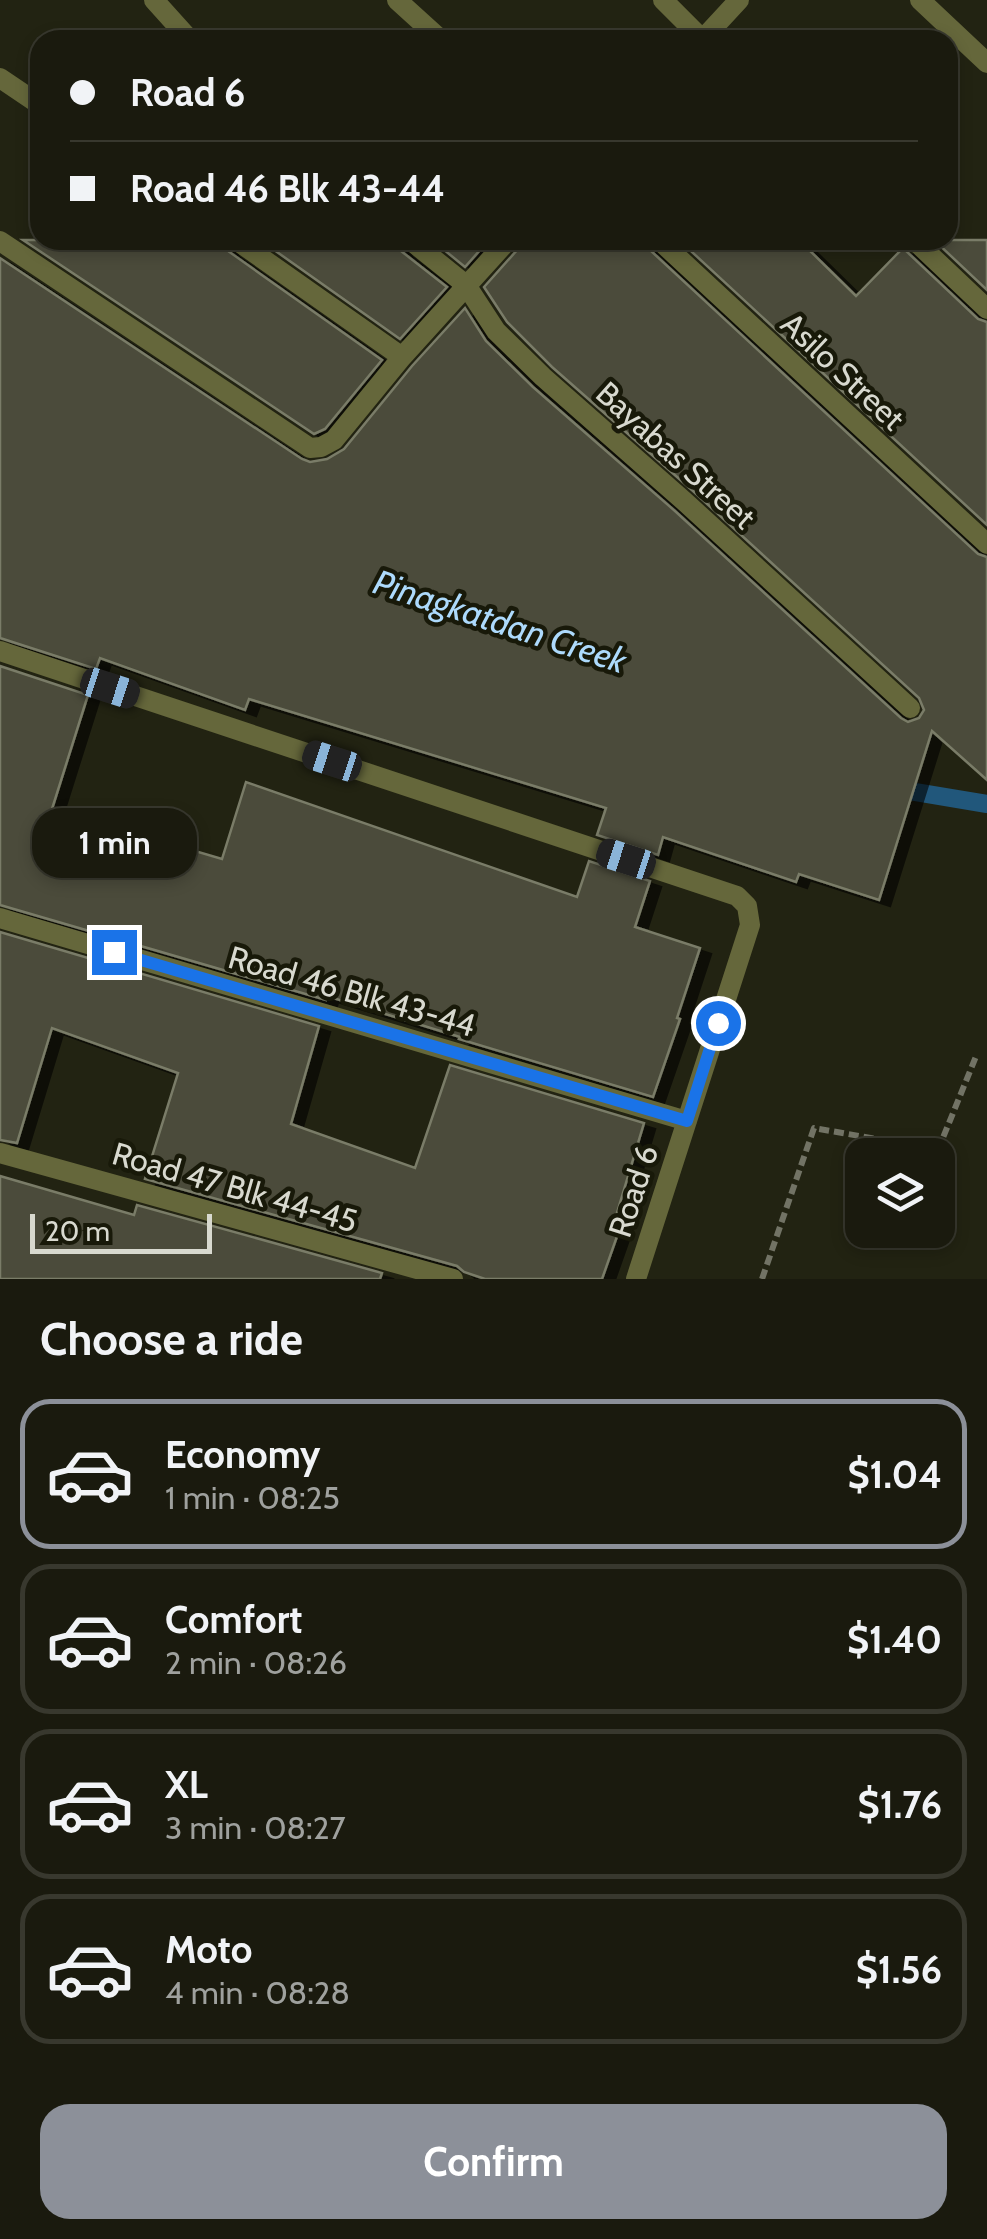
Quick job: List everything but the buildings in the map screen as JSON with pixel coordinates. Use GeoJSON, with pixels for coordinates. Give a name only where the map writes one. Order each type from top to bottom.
{"type":"FeatureCollection","features":[{"type":"Feature","properties":{"kind":"street"},"geometry":{"type":"LineString","coordinates":[[154,0],[181,30]]}},
{"type":"Feature","properties":{"kind":"street"},"geometry":{"type":"LineString","coordinates":[[397,0],[430,30]]}},
{"type":"Feature","properties":{"kind":"street"},"geometry":{"type":"LineString","coordinates":[[663,0],[692,30]]}},
{"type":"Feature","properties":{"kind":"street"},"geometry":{"type":"LineString","coordinates":[[712,30],[740,0]]}},
{"type":"Feature","properties":{"kind":"street"},"geometry":{"type":"LineString","coordinates":[[920,0],[952,30]]}},
{"type":"Feature","properties":{"kind":"street"},"geometry":{"type":"LineString","coordinates":[[958,36],[987,63]]}},
{"type":"Feature","properties":{"kind":"street"},"geometry":{"type":"LineString","coordinates":[[0,78],[30,98]]}},
{"type":"Feature","properties":{"kind":"street"},"geometry":{"type":"LineString","coordinates":[[0,241],[310,448],[334,440],[402,357],[499,250]]}},
{"type":"Feature","properties":{"kind":"street"},"geometry":{"type":"LineString","coordinates":[[250,250],[402,357]]}},
{"type":"Feature","properties":{"kind":"street","name":"Bayabas Street"},"geometry":{"type":"LineString","coordinates":[[422,250],[466,286],[496,331],[543,377],[910,708]]}},
{"type":"Feature","properties":{"kind":"street","name":"Asilo Street"},"geometry":{"type":"LineString","coordinates":[[670,250],[987,544]]}},
{"type":"Feature","properties":{"kind":"street"},"geometry":{"type":"LineString","coordinates":[[925,250],[987,309]]}},
{"type":"Feature","properties":{"kind":"street","name":"Road 6"},"geometry":{"type":"LineString","coordinates":[[0,651],[737,896],[747,906],[750,925],[636,1279]]}},
{"type":"Feature","properties":{"kind":"street","name":"Road 46 Blk 43-44"},"geometry":{"type":"LineString","coordinates":[[0,918],[687,1121]]}},
{"type":"Feature","properties":{"kind":"street","name":"Road 47 Blk 44-45"},"geometry":{"type":"LineString","coordinates":[[0,1152],[453,1279]]}},
{"type":"Feature","properties":{"kind":"path"},"geometry":{"type":"LineString","coordinates":[[762,1279],[814,1128],[938,1150],[977,1054]]}},
{"type":"Feature","properties":{"kind":"waterway","name":"Pinagkatdan Creek"},"geometry":{"type":"LineString","coordinates":[[892,788],[987,804]]}},
{"type":"Feature","properties":{"kind":"route"},"geometry":{"type":"LineString","coordinates":[[114,952],[687,1121],[718,1023]]}}]}
